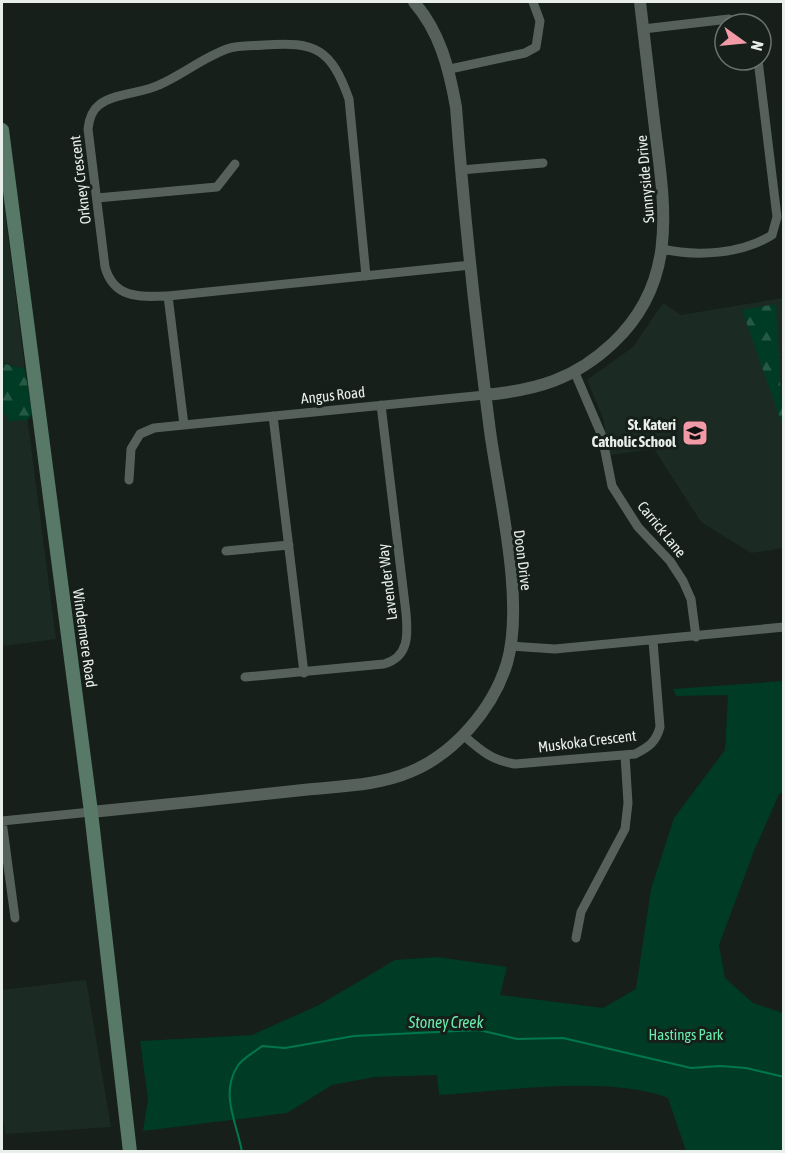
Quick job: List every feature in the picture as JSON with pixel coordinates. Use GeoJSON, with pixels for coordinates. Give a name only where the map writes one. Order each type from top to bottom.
{"type":"FeatureCollection","features":[{"type":"Feature","properties":{"kind":"main road","name":"Windermere Road"},"geometry":{"type":"LineString","coordinates":[[2,130],[92,812],[130,1152]]}},
{"type":"Feature","properties":{"kind":"street","name":"Doon Drive"},"geometry":{"type":"LineString","coordinates":[[92,812],[384,781],[432,762],[463,735],[491,699],[507,661],[513,609],[511,575],[485,395],[456,106],[450,69],[436,34],[414,2]]}},
{"type":"Feature","properties":{"kind":"street"},"geometry":{"type":"LineString","coordinates":[[450,69],[525,53],[536,46],[540,21],[533,2]]}},
{"type":"Feature","properties":{"kind":"street","name":"Sunnyside Drive"},"geometry":{"type":"LineString","coordinates":[[485,395],[537,387],[575,373],[606,350],[638,315],[658,271],[662,249],[664,202],[640,2]]}},
{"type":"Feature","properties":{"kind":"street"},"geometry":{"type":"LineString","coordinates":[[643,29],[713,21]]}},
{"type":"Feature","properties":{"kind":"street","name":"Orkney Crescent"},"geometry":{"type":"LineString","coordinates":[[366,276],[349,99],[333,66],[323,54],[310,46],[293,43],[228,48],[159,85],[136,94],[105,101],[96,106],[89,117],[88,129],[96,198],[108,279],[117,290],[129,295],[168,296],[366,276],[471,265]]}},
{"type":"Feature","properties":{"kind":"street"},"geometry":{"type":"LineString","coordinates":[[662,249],[698,254],[749,246],[772,235],[777,216],[759,72]]}},
{"type":"Feature","properties":{"kind":"street"},"geometry":{"type":"LineString","coordinates":[[461,170],[543,163]]}},
{"type":"Feature","properties":{"kind":"street"},"geometry":{"type":"LineString","coordinates":[[96,198],[217,187],[235,164]]}},
{"type":"Feature","properties":{"kind":"street"},"geometry":{"type":"LineString","coordinates":[[168,296],[184,424]]}},
{"type":"Feature","properties":{"kind":"street","name":"Carrick Lane"},"geometry":{"type":"LineString","coordinates":[[575,373],[602,436],[612,486],[638,527],[670,561],[683,581],[691,599],[696,637]]}},
{"type":"Feature","properties":{"kind":"street","name":"Angus Road"},"geometry":{"type":"LineString","coordinates":[[129,480],[131,449],[140,434],[154,428],[485,395]]}},
{"type":"Feature","properties":{"kind":"street","name":"Lavender Way"},"geometry":{"type":"LineString","coordinates":[[245,677],[304,673],[394,661],[404,650],[409,638],[381,405]]}},
{"type":"Feature","properties":{"kind":"street"},"geometry":{"type":"LineString","coordinates":[[273,416],[304,673]]}},
{"type":"Feature","properties":{"kind":"street"},"geometry":{"type":"LineString","coordinates":[[226,551],[289,545]]}},
{"type":"Feature","properties":{"kind":"street"},"geometry":{"type":"LineString","coordinates":[[510,646],[555,649],[783,627]]}},
{"type":"Feature","properties":{"kind":"street","name":"Muskoka Crescent"},"geometry":{"type":"LineString","coordinates":[[463,735],[489,756],[502,763],[515,764],[625,755],[645,749],[657,741],[660,727],[653,641]]}},
{"type":"Feature","properties":{"kind":"street"},"geometry":{"type":"LineString","coordinates":[[576,938],[581,912],[626,823],[628,803],[625,755]]}},
{"type":"Feature","properties":{"kind":"street"},"geometry":{"type":"LineString","coordinates":[[15,918],[2,821],[92,812]]}},
{"type":"Feature","properties":{"kind":"shaded area"},"geometry":{"type":"Polygon","coordinates":[[[3,197],[25,369],[2,362],[3,197]]]}},
{"type":"Feature","properties":{"kind":"shaded area","name":"St. Kateri Catholic School"},"geometry":{"type":"Polygon","coordinates":[[[783,298],[783,548],[751,553],[701,522],[654,449],[610,455],[603,418],[587,380],[633,347],[663,303],[681,315],[783,298]]]}},
{"type":"Feature","properties":{"kind":"shaded area"},"geometry":{"type":"Polygon","coordinates":[[[26,408],[56,639],[2,646],[2,412],[26,408]]]}},
{"type":"Feature","properties":{"kind":"shaded area"},"geometry":{"type":"Polygon","coordinates":[[[86,980],[111,1127],[5,1134],[2,1109],[2,990],[86,980]]]}},
{"type":"Feature","properties":{"kind":"green space"},"geometry":{"type":"Polygon","coordinates":[[[776,304],[781,402],[783,404],[783,427],[742,310],[776,304]]]}},
{"type":"Feature","properties":{"kind":"green space"},"geometry":{"type":"Polygon","coordinates":[[[2,363],[25,369],[32,414],[28,420],[8,421],[7,415],[2,413],[2,363]]]}},
{"type":"Feature","properties":{"kind":"green space","name":"Hastings Park"},"geometry":{"type":"Polygon","coordinates":[[[783,681],[783,792],[779,794],[754,851],[719,945],[725,978],[753,1003],[783,1013],[783,1151],[686,1151],[668,1098],[644,1091],[616,1087],[555,1086],[439,1095],[437,1075],[375,1077],[332,1085],[287,1113],[143,1131],[148,1099],[140,1041],[252,1035],[319,1005],[395,960],[437,957],[507,967],[500,995],[603,1008],[636,989],[651,889],[674,818],[725,750],[728,695],[676,696],[673,689],[783,681]]]}},
{"type":"Feature","properties":{"kind":"waterway","name":"Stoney Creek"},"geometry":{"type":"LineString","coordinates":[[242,1152],[231,1109],[230,1088],[239,1064],[262,1046],[285,1048],[354,1036],[479,1030],[517,1039],[563,1038],[691,1068],[720,1066],[746,1068],[784,1077]]}},
{"type":"Feature","properties":{"kind":"place","name":"St. Kateri Catholic School"},"geometry":{"type":"Point","coordinates":[695,433]}}]}
